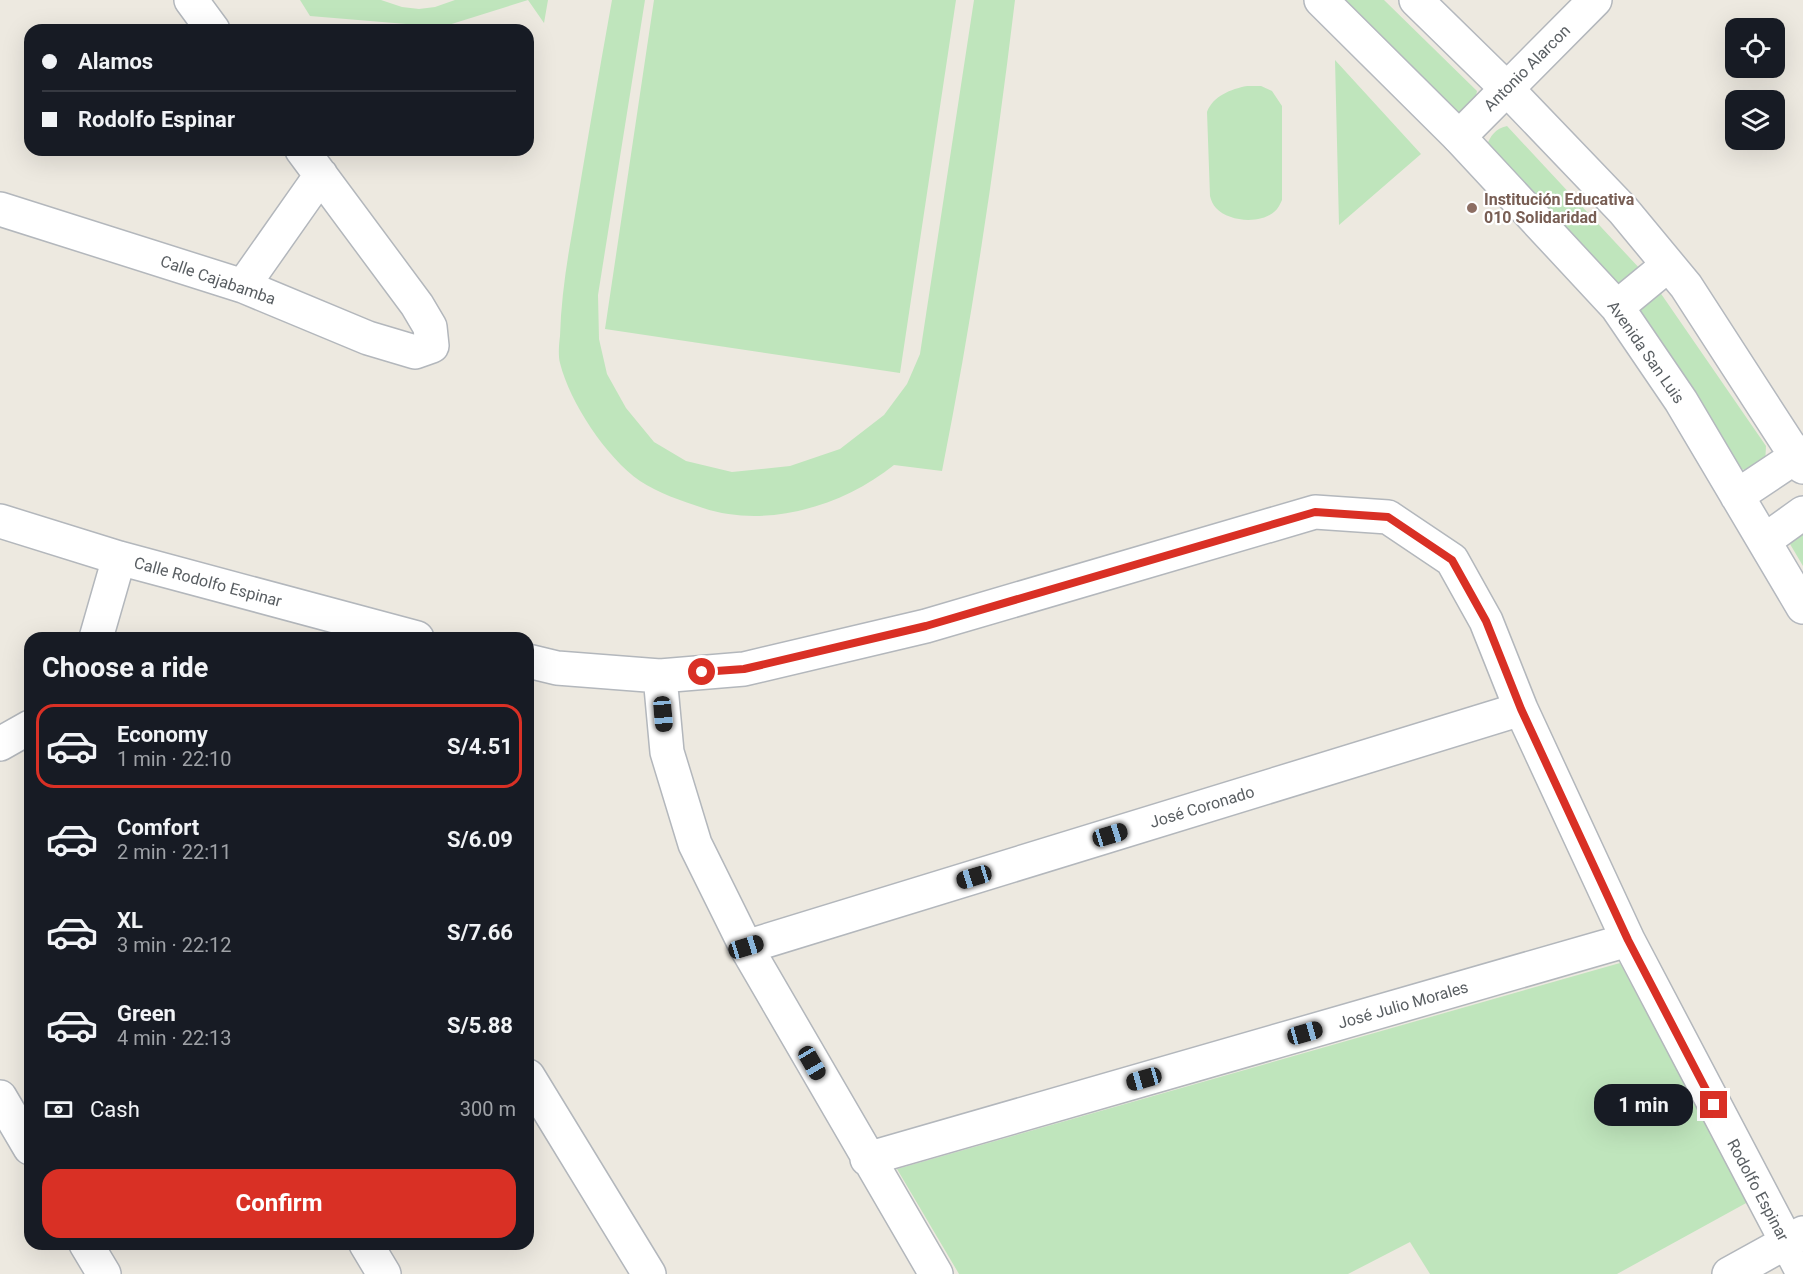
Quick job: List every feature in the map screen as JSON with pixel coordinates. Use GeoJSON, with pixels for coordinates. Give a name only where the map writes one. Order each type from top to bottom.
{"type":"FeatureCollection","features":[{"type":"Feature","properties":{"kind":"street"},"geometry":{"type":"LineString","coordinates":[[191,0],[209,24]]}},
{"type":"Feature","properties":{"kind":"street","name":"Avenida San Luis"},"geometry":{"type":"LineString","coordinates":[[1321,0],[1459,136],[1617,307],[1681,401],[1803,607]]}},
{"type":"Feature","properties":{"kind":"street"},"geometry":{"type":"LineString","coordinates":[[1416,0],[1506,88],[1623,210],[1686,286],[1801,458],[1737,496]]}},
{"type":"Feature","properties":{"kind":"street","name":"Antonio Alarcon"},"geometry":{"type":"LineString","coordinates":[[1459,136],[1595,0]]}},
{"type":"Feature","properties":{"kind":"street"},"geometry":{"type":"LineString","coordinates":[[243,286],[311,162]]}},
{"type":"Feature","properties":{"kind":"street","name":"Calle Cajabamba"},"geometry":{"type":"LineString","coordinates":[[0,209],[243,286],[368,338],[415,352],[432,346],[430,327],[417,305],[311,162]]}},
{"type":"Feature","properties":{"kind":"street"},"geometry":{"type":"LineString","coordinates":[[1617,307],[1668,265]]}},
{"type":"Feature","properties":{"kind":"street","name":"Rodolfo Espinar"},"geometry":{"type":"LineString","coordinates":[[660,676],[744,669],[926,626],[1315,512],[1388,517],[1452,560],[1486,621],[1521,709],[1628,940],[1794,1238],[1803,1273]]}},
{"type":"Feature","properties":{"kind":"street"},"geometry":{"type":"LineString","coordinates":[[1764,540],[1803,513]]}},
{"type":"Feature","properties":{"kind":"street","name":"Calle Rodolfo Espinar"},"geometry":{"type":"LineString","coordinates":[[0,521],[119,558],[396,632]]}},
{"type":"Feature","properties":{"kind":"street"},"geometry":{"type":"LineString","coordinates":[[98,632],[119,558]]}},
{"type":"Feature","properties":{"kind":"street"},"geometry":{"type":"LineString","coordinates":[[534,663],[557,668],[660,676],[667,752],[695,844],[746,947],[867,1159],[936,1274]]}},
{"type":"Feature","properties":{"kind":"street","name":"José Coronado"},"geometry":{"type":"LineString","coordinates":[[746,947],[1521,709]]}},
{"type":"Feature","properties":{"kind":"street"},"geometry":{"type":"LineString","coordinates":[[0,744],[24,730]]}},
{"type":"Feature","properties":{"kind":"street","name":"José Julio Morales"},"geometry":{"type":"LineString","coordinates":[[867,1159],[1628,940]]}},
{"type":"Feature","properties":{"kind":"street"},"geometry":{"type":"LineString","coordinates":[[534,1086],[649,1274]]}},
{"type":"Feature","properties":{"kind":"street"},"geometry":{"type":"LineString","coordinates":[[0,1097],[24,1138]]}},
{"type":"Feature","properties":{"kind":"street"},"geometry":{"type":"LineString","coordinates":[[1730,1274],[1794,1238]]}},
{"type":"Feature","properties":{"kind":"street"},"geometry":{"type":"LineString","coordinates":[[90,1250],[104,1274]]}},
{"type":"Feature","properties":{"kind":"street"},"geometry":{"type":"LineString","coordinates":[[370,1250],[384,1274]]}},
{"type":"Feature","properties":{"kind":"green space"},"geometry":{"type":"Polygon","coordinates":[[[300,0],[381,0],[402,7],[419,9],[435,7],[455,0],[528,0],[452,24],[406,24],[310,16],[300,0]]]}},
{"type":"Feature","properties":{"kind":"green space"},"geometry":{"type":"Polygon","coordinates":[[[528,0],[548,0],[544,23],[528,0]]]}},
{"type":"Feature","properties":{"kind":"green space"},"geometry":{"type":"Polygon","coordinates":[[[612,0],[645,0],[598,295],[599,339],[607,374],[626,408],[654,442],[686,461],[732,472],[790,466],[840,449],[884,415],[907,384],[920,354],[974,0],[1015,0],[983,236],[942,471],[894,465],[852,492],[803,510],[753,516],[727,514],[679,500],[654,489],[627,471],[602,444],[572,395],[559,360],[559,346],[568,259],[612,0]]]}},
{"type":"Feature","properties":{"kind":"green space"},"geometry":{"type":"Polygon","coordinates":[[[654,0],[956,0],[900,373],[605,329],[654,0]]]}},
{"type":"Feature","properties":{"kind":"green space"},"geometry":{"type":"Polygon","coordinates":[[[1338,0],[1384,0],[1477,91],[1472,103],[1466,109],[1454,114],[1338,0]]]}},
{"type":"Feature","properties":{"kind":"green space"},"geometry":{"type":"Polygon","coordinates":[[[1335,60],[1421,154],[1339,225],[1335,60]]]}},
{"type":"Feature","properties":{"kind":"green space"},"geometry":{"type":"Polygon","coordinates":[[[1247,86],[1261,86],[1272,91],[1282,106],[1282,200],[1274,212],[1253,220],[1236,219],[1222,213],[1216,208],[1210,196],[1207,112],[1223,94],[1247,86]]]}},
{"type":"Feature","properties":{"kind":"green space"},"geometry":{"type":"Polygon","coordinates":[[[1507,126],[1655,285],[1766,446],[1765,465],[1752,471],[1739,469],[1486,147],[1494,133],[1507,126]]]}},
{"type":"Feature","properties":{"kind":"green space"},"geometry":{"type":"Polygon","coordinates":[[[1803,534],[1803,566],[1790,544],[1795,535],[1803,534]]]}},
{"type":"Feature","properties":{"kind":"green space"},"geometry":{"type":"Polygon","coordinates":[[[1620,963],[1748,1202],[1617,1274],[1430,1274],[1410,1242],[1348,1274],[959,1274],[897,1169],[1620,963]]]}},
{"type":"Feature","properties":{"kind":"place","name":"Institución Educativa 010 Solidaridad"},"geometry":{"type":"Point","coordinates":[1472,208]}},
{"type":"Feature","properties":{"kind":"route"},"geometry":{"type":"LineString","coordinates":[[702,672],[744,669],[926,626],[1315,512],[1388,517],[1452,560],[1486,621],[1521,709],[1628,940],[1714,1105]]}}]}
